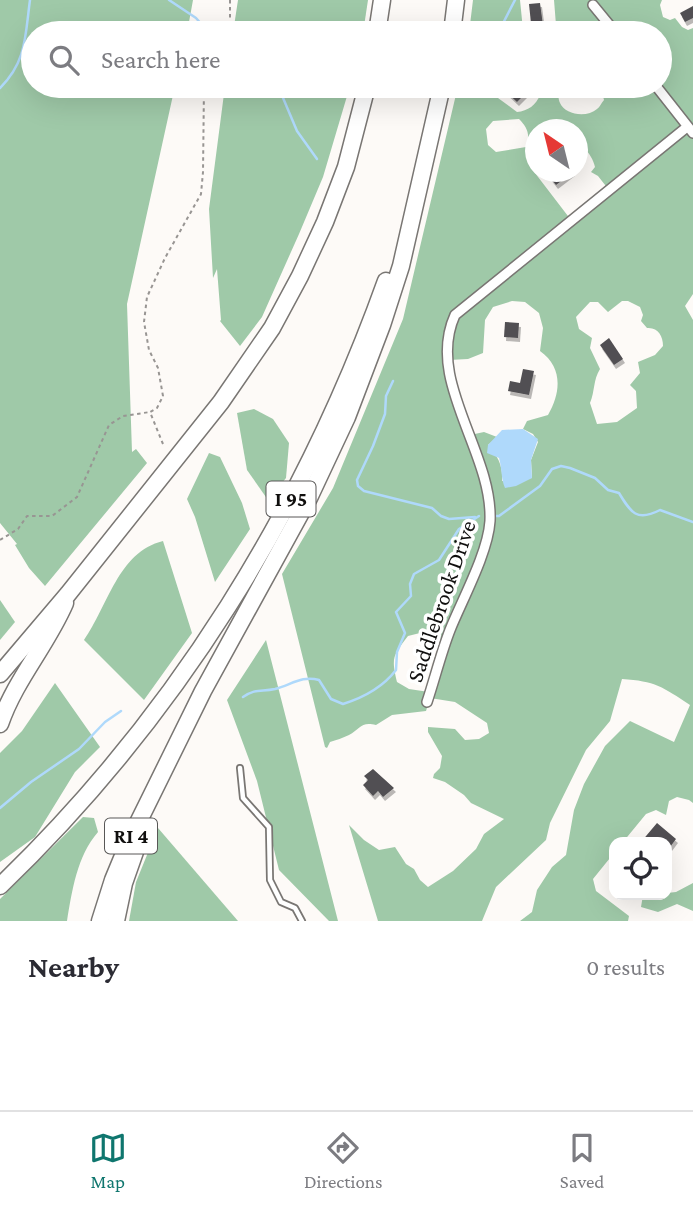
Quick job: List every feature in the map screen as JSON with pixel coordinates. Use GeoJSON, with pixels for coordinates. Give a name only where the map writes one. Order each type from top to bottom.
{"type":"FeatureCollection","features":[{"type":"Feature","properties":{"kind":"highway"},"geometry":{"type":"LineString","coordinates":[[379,21],[382,0]]}},
{"type":"Feature","properties":{"kind":"highway"},"geometry":{"type":"LineString","coordinates":[[453,21],[456,0]]}},
{"type":"Feature","properties":{"kind":"highway"},"geometry":{"type":"LineString","coordinates":[[0,674],[68,594],[234,386],[272,328],[325,222],[351,148],[364,98]]}},
{"type":"Feature","properties":{"kind":"highway","name":"I 95"},"geometry":{"type":"LineString","coordinates":[[0,887],[93,789],[150,719],[209,638],[262,553],[309,464],[349,375],[393,262],[429,145],[439,98]]}},
{"type":"Feature","properties":{"kind":"highway","name":"RI 4"},"geometry":{"type":"LineString","coordinates":[[100,921],[123,853],[209,679],[309,498],[347,417],[401,266],[429,145]]}},
{"type":"Feature","properties":{"kind":"highway"},"geometry":{"type":"LineString","coordinates":[[0,724],[20,682],[57,622],[68,594]]}},
{"type":"Feature","properties":{"kind":"highway"},"geometry":{"type":"LineString","coordinates":[[116,921],[128,870],[172,755]]}},
{"type":"Feature","properties":{"kind":"street"},"geometry":{"type":"LineString","coordinates":[[593,5],[606,21]]}},
{"type":"Feature","properties":{"kind":"street"},"geometry":{"type":"LineString","coordinates":[[665,98],[690,130]]}},
{"type":"Feature","properties":{"kind":"street","name":"Saddlebrook Drive"},"geometry":{"type":"LineString","coordinates":[[427,702],[448,634],[483,548],[490,519],[480,464],[455,395],[449,365],[447,333],[455,315],[690,130]]}},
{"type":"Feature","properties":{"kind":"lane"},"geometry":{"type":"LineString","coordinates":[[240,768],[243,799],[269,827],[270,880],[281,902],[295,908],[302,921]]}},
{"type":"Feature","properties":{"kind":"path"},"geometry":{"type":"LineString","coordinates":[[230,0],[230,21]]}},
{"type":"Feature","properties":{"kind":"path"},"geometry":{"type":"LineString","coordinates":[[0,540],[18,529],[27,516],[52,516],[77,497],[109,425],[123,416],[150,412],[157,408],[163,396],[158,368],[149,350],[144,322],[147,297],[201,194],[204,98]]}},
{"type":"Feature","properties":{"kind":"path"},"geometry":{"type":"LineString","coordinates":[[150,412],[163,444]]}},
{"type":"Feature","properties":{"kind":"green space"},"geometry":{"type":"Polygon","coordinates":[[[0,0],[193,0],[189,21],[21,21],[21,98],[172,98],[127,304],[132,452],[136,449],[147,463],[45,586],[29,568],[15,545],[17,544],[0,523],[0,0]]]}},
{"type":"Feature","properties":{"kind":"green space"},"geometry":{"type":"Polygon","coordinates":[[[238,0],[368,0],[365,21],[235,21],[238,0]]]}},
{"type":"Feature","properties":{"kind":"green space"},"geometry":{"type":"Polygon","coordinates":[[[473,0],[520,0],[522,21],[470,21],[473,0]]]}},
{"type":"Feature","properties":{"kind":"green space"},"geometry":{"type":"Polygon","coordinates":[[[554,0],[662,0],[660,5],[663,17],[670,20],[675,18],[688,30],[693,28],[693,294],[685,306],[693,320],[693,803],[677,797],[669,801],[666,815],[656,810],[646,814],[627,837],[609,837],[609,859],[593,879],[596,891],[629,916],[628,921],[520,921],[532,912],[537,890],[552,867],[566,855],[574,810],[584,784],[605,746],[630,721],[674,742],[690,705],[658,686],[622,679],[610,721],[586,750],[550,823],[546,840],[496,887],[482,921],[378,921],[349,825],[379,850],[395,847],[406,864],[414,869],[428,887],[453,871],[476,849],[484,834],[504,819],[471,803],[445,782],[433,778],[440,768],[442,756],[428,732],[428,727],[455,729],[465,740],[479,739],[489,733],[487,723],[455,702],[430,698],[426,711],[392,715],[376,725],[364,725],[325,747],[282,574],[333,488],[403,319],[455,98],[498,98],[517,112],[528,109],[538,98],[559,98],[563,107],[571,113],[588,114],[599,107],[603,98],[672,98],[672,21],[556,21],[554,0]],[[512,301],[493,307],[485,320],[483,353],[468,359],[449,360],[470,435],[484,432],[497,437],[488,445],[499,462],[502,481],[532,478],[531,460],[538,442],[533,434],[523,429],[527,421],[548,415],[558,381],[553,365],[540,351],[543,328],[539,313],[525,302],[512,301]],[[622,301],[608,312],[598,302],[590,302],[576,317],[579,329],[592,338],[590,348],[600,369],[590,403],[597,424],[617,422],[637,408],[636,391],[630,385],[640,373],[638,362],[655,355],[663,346],[659,333],[647,328],[641,321],[643,315],[640,307],[622,301]],[[424,632],[408,636],[396,653],[394,667],[397,682],[409,689],[429,692],[444,640],[424,632]]]}},
{"type":"Feature","properties":{"kind":"green space"},"geometry":{"type":"Polygon","coordinates":[[[223,98],[346,98],[323,177],[299,234],[262,317],[240,346],[220,321],[217,269],[213,278],[209,209],[223,98]]]}},
{"type":"Feature","properties":{"kind":"green space"},"geometry":{"type":"Polygon","coordinates":[[[254,409],[273,419],[289,443],[286,478],[268,500],[247,470],[237,413],[254,409]]]}},
{"type":"Feature","properties":{"kind":"green space"},"geometry":{"type":"Polygon","coordinates":[[[209,453],[220,457],[242,503],[250,529],[215,582],[187,499],[209,453]]]}},
{"type":"Feature","properties":{"kind":"green space"},"geometry":{"type":"Polygon","coordinates":[[[163,541],[192,633],[144,700],[84,640],[125,568],[135,556],[163,541]]]}},
{"type":"Feature","properties":{"kind":"green space"},"geometry":{"type":"Polygon","coordinates":[[[0,600],[15,622],[0,640],[0,600]]]}},
{"type":"Feature","properties":{"kind":"green space"},"geometry":{"type":"Polygon","coordinates":[[[266,640],[338,921],[329,921],[279,870],[257,781],[227,700],[266,640]]]}},
{"type":"Feature","properties":{"kind":"green space"},"geometry":{"type":"Polygon","coordinates":[[[55,683],[100,747],[75,772],[35,837],[0,862],[0,753],[22,731],[55,683]]]}},
{"type":"Feature","properties":{"kind":"green space"},"geometry":{"type":"Polygon","coordinates":[[[83,817],[94,818],[98,832],[80,863],[67,921],[0,921],[0,899],[83,817]]]}},
{"type":"Feature","properties":{"kind":"green space"},"geometry":{"type":"Polygon","coordinates":[[[158,828],[238,921],[129,921],[136,882],[158,828]]]}},
{"type":"Feature","properties":{"kind":"green space"},"geometry":{"type":"Polygon","coordinates":[[[693,883],[693,911],[677,904],[658,912],[641,907],[642,900],[672,900],[672,892],[693,883]]]}},
{"type":"Feature","properties":{"kind":"water"},"geometry":{"type":"Polygon","coordinates":[[[523,429],[538,439],[531,460],[532,478],[505,488],[499,458],[487,453],[488,445],[502,430],[523,429]]]}},
{"type":"Feature","properties":{"kind":"building"},"geometry":{"type":"Polygon","coordinates":[[[540,3],[542,21],[531,21],[529,4],[540,3]]]}},
{"type":"Feature","properties":{"kind":"building"},"geometry":{"type":"Polygon","coordinates":[[[693,6],[693,18],[685,22],[680,13],[693,6]]]}},
{"type":"Feature","properties":{"kind":"building"},"geometry":{"type":"Polygon","coordinates":[[[505,322],[519,323],[518,338],[504,337],[505,322]]]}},
{"type":"Feature","properties":{"kind":"building"},"geometry":{"type":"Polygon","coordinates":[[[609,338],[623,359],[614,365],[600,345],[609,338]]]}},
{"type":"Feature","properties":{"kind":"building"},"geometry":{"type":"Polygon","coordinates":[[[523,369],[534,371],[529,395],[508,391],[510,381],[520,383],[523,369]]]}},
{"type":"Feature","properties":{"kind":"building"},"geometry":{"type":"Polygon","coordinates":[[[373,769],[394,788],[383,797],[378,791],[373,796],[363,785],[368,780],[364,776],[373,769]]]}},
{"type":"Feature","properties":{"kind":"building"},"geometry":{"type":"Polygon","coordinates":[[[657,823],[676,839],[672,844],[672,837],[645,837],[657,823]]]}},
{"type":"Feature","properties":{"kind":"waterway"},"geometry":{"type":"LineString","coordinates":[[27,21],[30,0]]}},
{"type":"Feature","properties":{"kind":"waterway"},"geometry":{"type":"LineString","coordinates":[[169,0],[199,21]]}},
{"type":"Feature","properties":{"kind":"waterway"},"geometry":{"type":"LineString","coordinates":[[504,21],[515,0]]}},
{"type":"Feature","properties":{"kind":"waterway"},"geometry":{"type":"LineString","coordinates":[[0,88],[9,78],[21,54]]}},
{"type":"Feature","properties":{"kind":"waterway"},"geometry":{"type":"LineString","coordinates":[[283,98],[297,131],[317,159]]}},
{"type":"Feature","properties":{"kind":"waterway"},"geometry":{"type":"LineString","coordinates":[[393,381],[386,396],[385,414],[357,480],[358,486],[364,491],[432,508],[449,519],[475,517]]}},
{"type":"Feature","properties":{"kind":"waterway"},"geometry":{"type":"LineString","coordinates":[[494,516],[499,516],[540,486],[552,469],[561,466],[595,478],[608,490],[619,493],[635,514],[646,515],[660,510],[693,522]]}},
{"type":"Feature","properties":{"kind":"waterway"},"geometry":{"type":"LineString","coordinates":[[243,697],[255,691],[313,679],[319,680],[331,699],[343,704],[379,687],[396,670],[397,652],[405,633],[396,612],[411,596],[410,584],[414,574],[439,560],[459,529],[479,516]]}},
{"type":"Feature","properties":{"kind":"waterway"},"geometry":{"type":"LineString","coordinates":[[0,808],[31,782],[79,749],[105,722],[121,711]]}}]}
